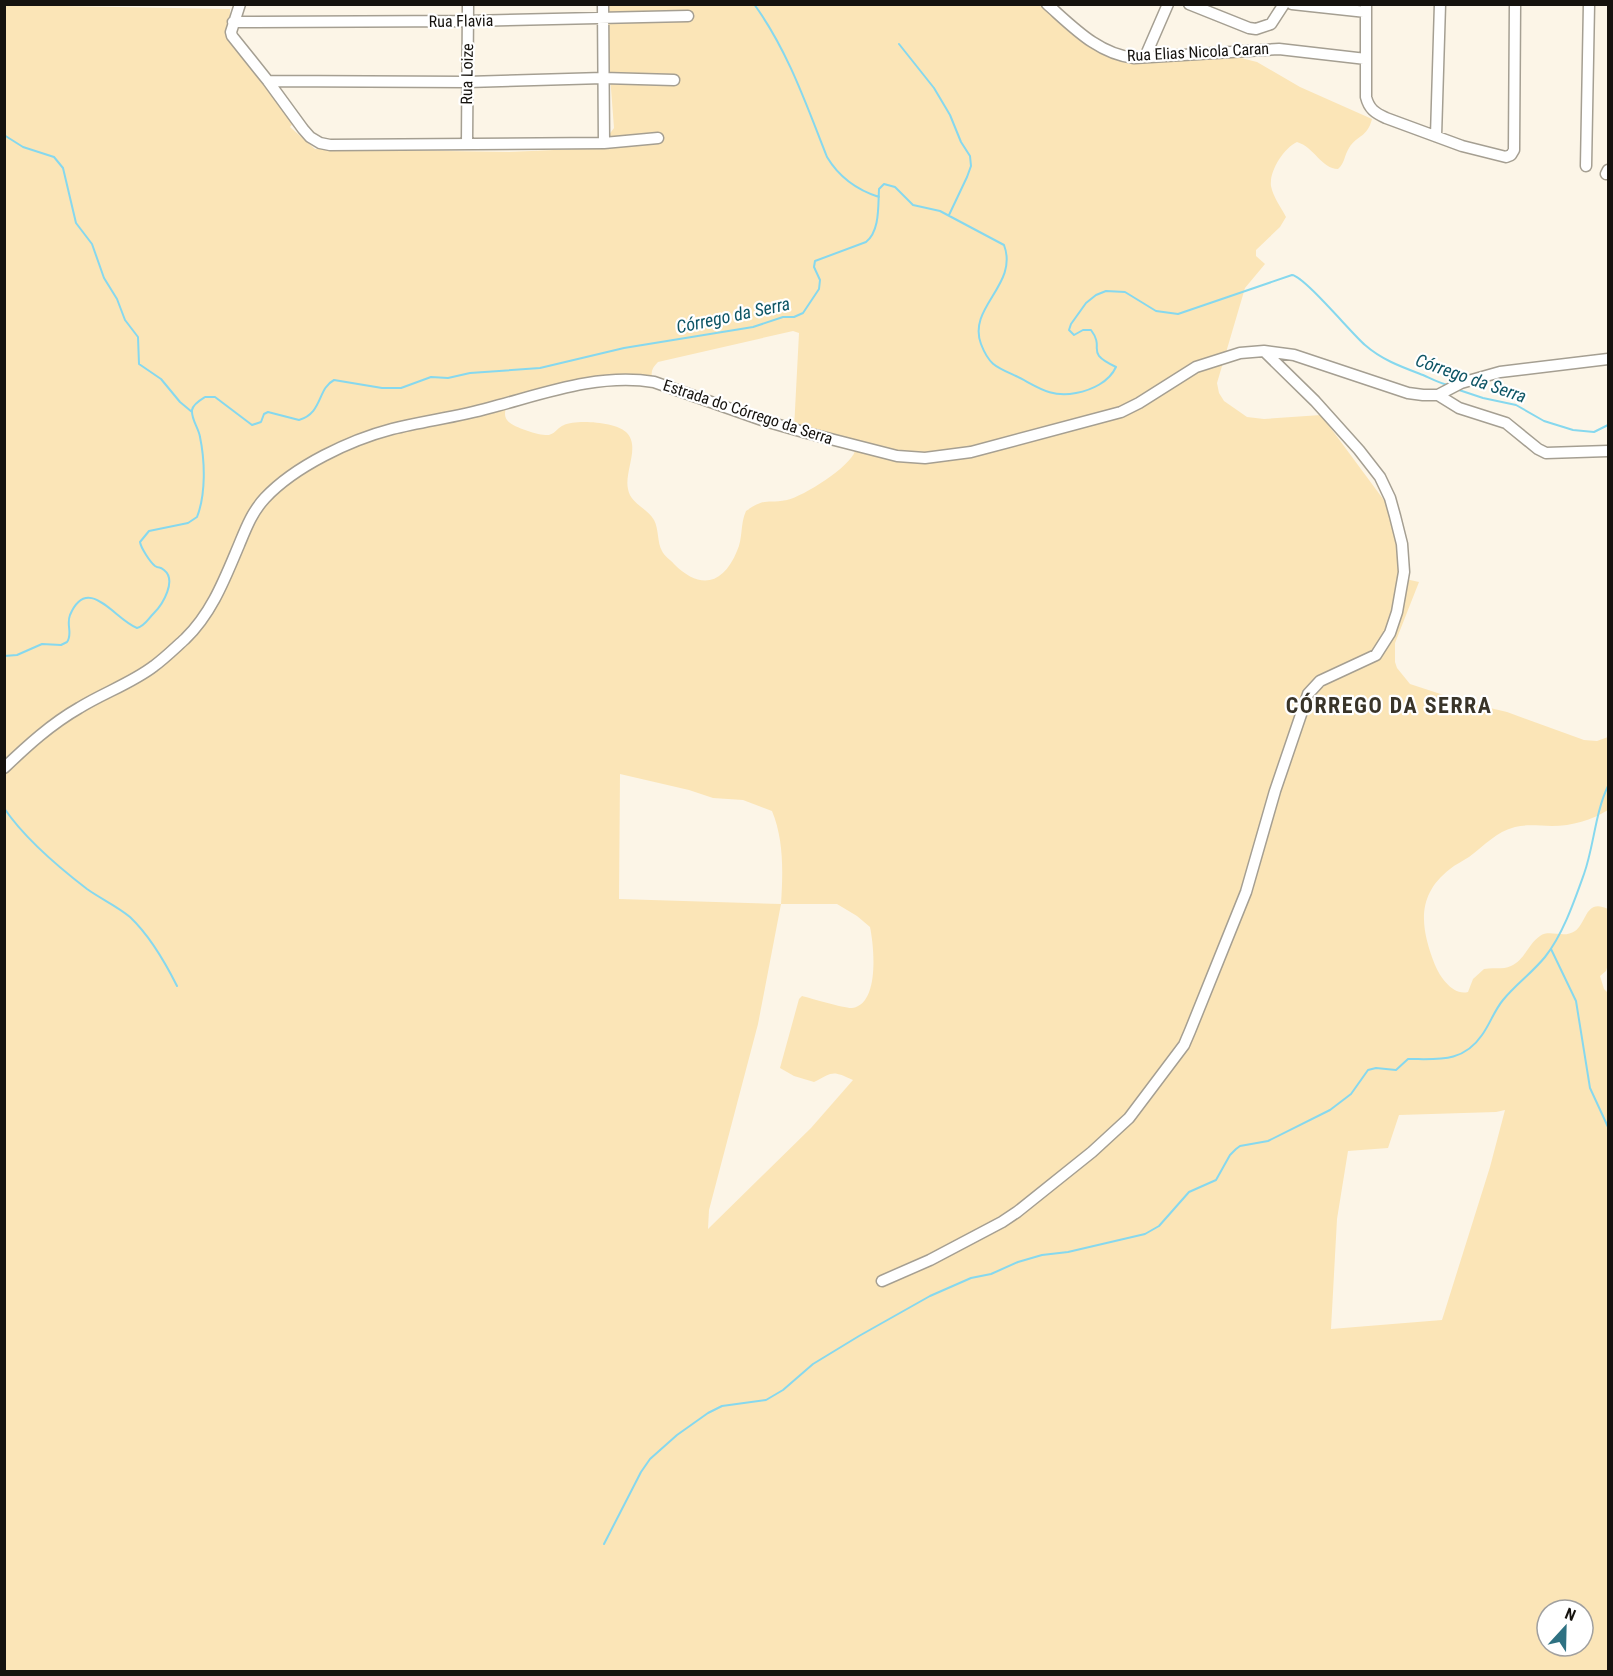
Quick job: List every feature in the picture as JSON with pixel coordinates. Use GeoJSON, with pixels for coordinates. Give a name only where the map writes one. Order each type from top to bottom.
{"type":"FeatureCollection","features":[{"type":"Feature","properties":{"kind":"street"},"geometry":{"type":"LineString","coordinates":[[240,4],[233,22],[232,36],[303,129],[320,143],[330,145],[604,143],[658,138]]}},
{"type":"Feature","properties":{"kind":"street","name":"Rua Loize"},"geometry":{"type":"LineString","coordinates":[[466,144],[468,4]]}},
{"type":"Feature","properties":{"kind":"street"},"geometry":{"type":"LineString","coordinates":[[603,4],[604,143]]}},
{"type":"Feature","properties":{"kind":"street","name":"Rua Elias Nicola Caran"},"geometry":{"type":"LineString","coordinates":[[1047,4],[1097,46],[1123,57],[1279,49],[1366,58]]}},
{"type":"Feature","properties":{"kind":"street"},"geometry":{"type":"LineString","coordinates":[[1145,57],[1168,4]]}},
{"type":"Feature","properties":{"kind":"street"},"geometry":{"type":"LineString","coordinates":[[1189,4],[1216,9],[1249,28],[1256,29],[1271,24],[1284,4]]}},
{"type":"Feature","properties":{"kind":"street"},"geometry":{"type":"LineString","coordinates":[[1292,4],[1366,8],[1367,102],[1374,112],[1436,136],[1483,152],[1506,157],[1514,150],[1515,4]]}},
{"type":"Feature","properties":{"kind":"street"},"geometry":{"type":"LineString","coordinates":[[1436,136],[1440,4]]}},
{"type":"Feature","properties":{"kind":"street"},"geometry":{"type":"LineString","coordinates":[[1586,166],[1589,4]]}},
{"type":"Feature","properties":{"kind":"street","name":"Rua Flavia"},"geometry":{"type":"LineString","coordinates":[[233,22],[468,21],[688,16]]}},
{"type":"Feature","properties":{"kind":"street"},"geometry":{"type":"LineString","coordinates":[[268,81],[467,82],[603,78],[674,80]]}},
{"type":"Feature","properties":{"kind":"street"},"geometry":{"type":"LineString","coordinates":[[882,1281],[930,1260],[1002,1222],[1092,1152],[1130,1118],[1184,1045],[1190,1031],[1246,892],[1275,792],[1308,694],[1320,681],[1376,655],[1390,633],[1397,612],[1404,572],[1402,544],[1390,498],[1380,477],[1359,450],[1315,401],[1264,351]]}},
{"type":"Feature","properties":{"kind":"street","name":"Estrada do Córrego da Serra"},"geometry":{"type":"LineString","coordinates":[[4,768],[26,747],[78,708],[153,667],[187,636],[216,596],[252,514],[265,497],[314,460],[376,434],[489,408],[570,386],[616,379],[638,379],[690,393],[765,421],[897,456],[925,458],[971,452],[1121,412],[1196,367],[1219,358],[1264,351],[1294,355],[1408,393],[1423,395],[1443,392]]}},
{"type":"Feature","properties":{"kind":"street"},"geometry":{"type":"LineString","coordinates":[[1608,358],[1500,372],[1461,383],[1443,392],[1460,408],[1506,423],[1546,453],[1608,451]]}},
{"type":"Feature","properties":{"kind":"shaded area"},"geometry":{"type":"Polygon","coordinates":[[[608,4],[1044,5],[1068,25],[1137,61],[1233,56],[1257,62],[1300,87],[1372,119],[1368,130],[1352,144],[1338,169],[1327,165],[1308,148],[1297,142],[1287,149],[1278,161],[1272,174],[1271,186],[1286,217],[1280,227],[1256,250],[1256,256],[1265,264],[1245,288],[1217,383],[1224,401],[1247,417],[1264,419],[1321,415],[1389,507],[1404,577],[1419,582],[1395,643],[1397,668],[1410,684],[1465,702],[1507,712],[1584,740],[1597,741],[1608,737],[1608,810],[1574,824],[1520,826],[1502,832],[1452,867],[1439,879],[1426,902],[1424,926],[1437,970],[1452,988],[1468,992],[1473,979],[1484,969],[1511,966],[1540,936],[1548,933],[1571,933],[1579,927],[1591,909],[1600,906],[1608,909],[1608,964],[1606,971],[1600,976],[1604,989],[1608,993],[1608,1671],[5,1672],[5,5],[230,9],[230,30],[295,121],[290,127],[315,149],[509,152],[599,148],[614,128],[607,36],[608,4]],[[793,331],[658,362],[652,370],[653,381],[627,377],[506,407],[505,417],[510,423],[520,428],[545,435],[551,434],[564,425],[577,422],[596,422],[614,426],[626,432],[632,444],[627,482],[629,494],[654,520],[664,555],[693,578],[710,580],[725,571],[731,562],[739,546],[746,511],[763,502],[787,500],[804,493],[845,465],[855,451],[794,429],[799,333],[793,331]],[[620,774],[619,899],[781,904],[781,845],[772,811],[743,800],[713,798],[620,774]],[[781,904],[758,1024],[709,1210],[708,1229],[811,1128],[853,1080],[833,1074],[814,1082],[794,1076],[780,1068],[799,999],[802,996],[852,1008],[861,1004],[871,986],[873,947],[870,927],[837,904],[781,904]],[[1505,1110],[1399,1115],[1388,1148],[1348,1151],[1337,1219],[1331,1329],[1442,1320],[1490,1167],[1505,1110]]]}},
{"type":"Feature","properties":{"kind":"waterway"},"geometry":{"type":"LineString","coordinates":[[754,4],[787,59],[827,157],[849,182],[879,197]]}},
{"type":"Feature","properties":{"kind":"waterway"},"geometry":{"type":"LineString","coordinates":[[899,44],[934,88],[970,156],[971,166],[949,215]]}},
{"type":"Feature","properties":{"kind":"waterway"},"geometry":{"type":"LineString","coordinates":[[4,135],[23,147],[54,157],[63,168],[76,223],[92,244],[104,278],[117,299],[125,320],[138,337],[139,364],[161,379],[180,402],[192,412]]}},
{"type":"Feature","properties":{"kind":"waterway","name":"Córrego da Serra"},"geometry":{"type":"LineString","coordinates":[[4,656],[17,655],[42,644],[61,645],[67,642],[70,615],[77,603],[85,598],[102,603],[137,628],[158,609],[169,586],[168,574],[155,566],[140,542],[149,531],[188,523],[197,517],[202,498],[204,467],[200,437],[192,410],[195,404],[205,397],[215,397],[252,425],[261,422],[264,414],[268,412],[299,420],[312,412],[325,389],[334,380],[382,388],[401,388],[431,377],[448,378],[470,373],[540,368],[624,348],[753,327],[783,317],[794,317],[803,313],[819,289],[820,280],[814,267],[815,261],[866,242],[871,237],[876,225],[879,189],[884,184],[895,187],[913,205],[940,211],[1004,245],[1007,259],[1005,272],[981,319],[979,331],[981,344],[994,365],[1044,391],[1067,394],[1088,390],[1109,377],[1116,367],[1100,357],[1097,342],[1091,330],[1083,330],[1074,335],[1069,330],[1086,303],[1096,295],[1106,291],[1125,292],[1156,311],[1178,314],[1292,275],[1307,285],[1359,339],[1378,355],[1392,363],[1448,385]]}},
{"type":"Feature","properties":{"kind":"waterway","name":"Córrego da Serra"},"geometry":{"type":"LineString","coordinates":[[1456,389],[1516,405],[1544,421],[1573,430],[1594,432],[1608,425]]}},
{"type":"Feature","properties":{"kind":"waterway"},"geometry":{"type":"LineString","coordinates":[[604,1544],[650,1459],[677,1435],[708,1413],[722,1406],[766,1400],[783,1390],[813,1364],[859,1336],[930,1296],[971,1278],[991,1274],[1018,1262],[1042,1255],[1068,1252],[1145,1234],[1159,1226],[1189,1192],[1216,1180],[1230,1155],[1240,1146],[1268,1141],[1330,1110],[1351,1094],[1368,1070],[1376,1068],[1396,1070],[1408,1059],[1449,1058],[1467,1051],[1482,1035],[1503,1000],[1540,963],[1557,938],[1568,917],[1584,874],[1600,807],[1608,786]]}},
{"type":"Feature","properties":{"kind":"waterway"},"geometry":{"type":"LineString","coordinates":[[4,808],[32,841],[53,861],[87,889],[125,913],[137,924],[156,950],[177,986]]}},
{"type":"Feature","properties":{"kind":"waterway"},"geometry":{"type":"LineString","coordinates":[[1551,949],[1576,1001],[1590,1088],[1608,1127]]}},
{"type":"Feature","properties":{"kind":"district","name":"CÓRREGO DA SERRA"},"geometry":{"type":"Point","coordinates":[1389,705]}}]}
